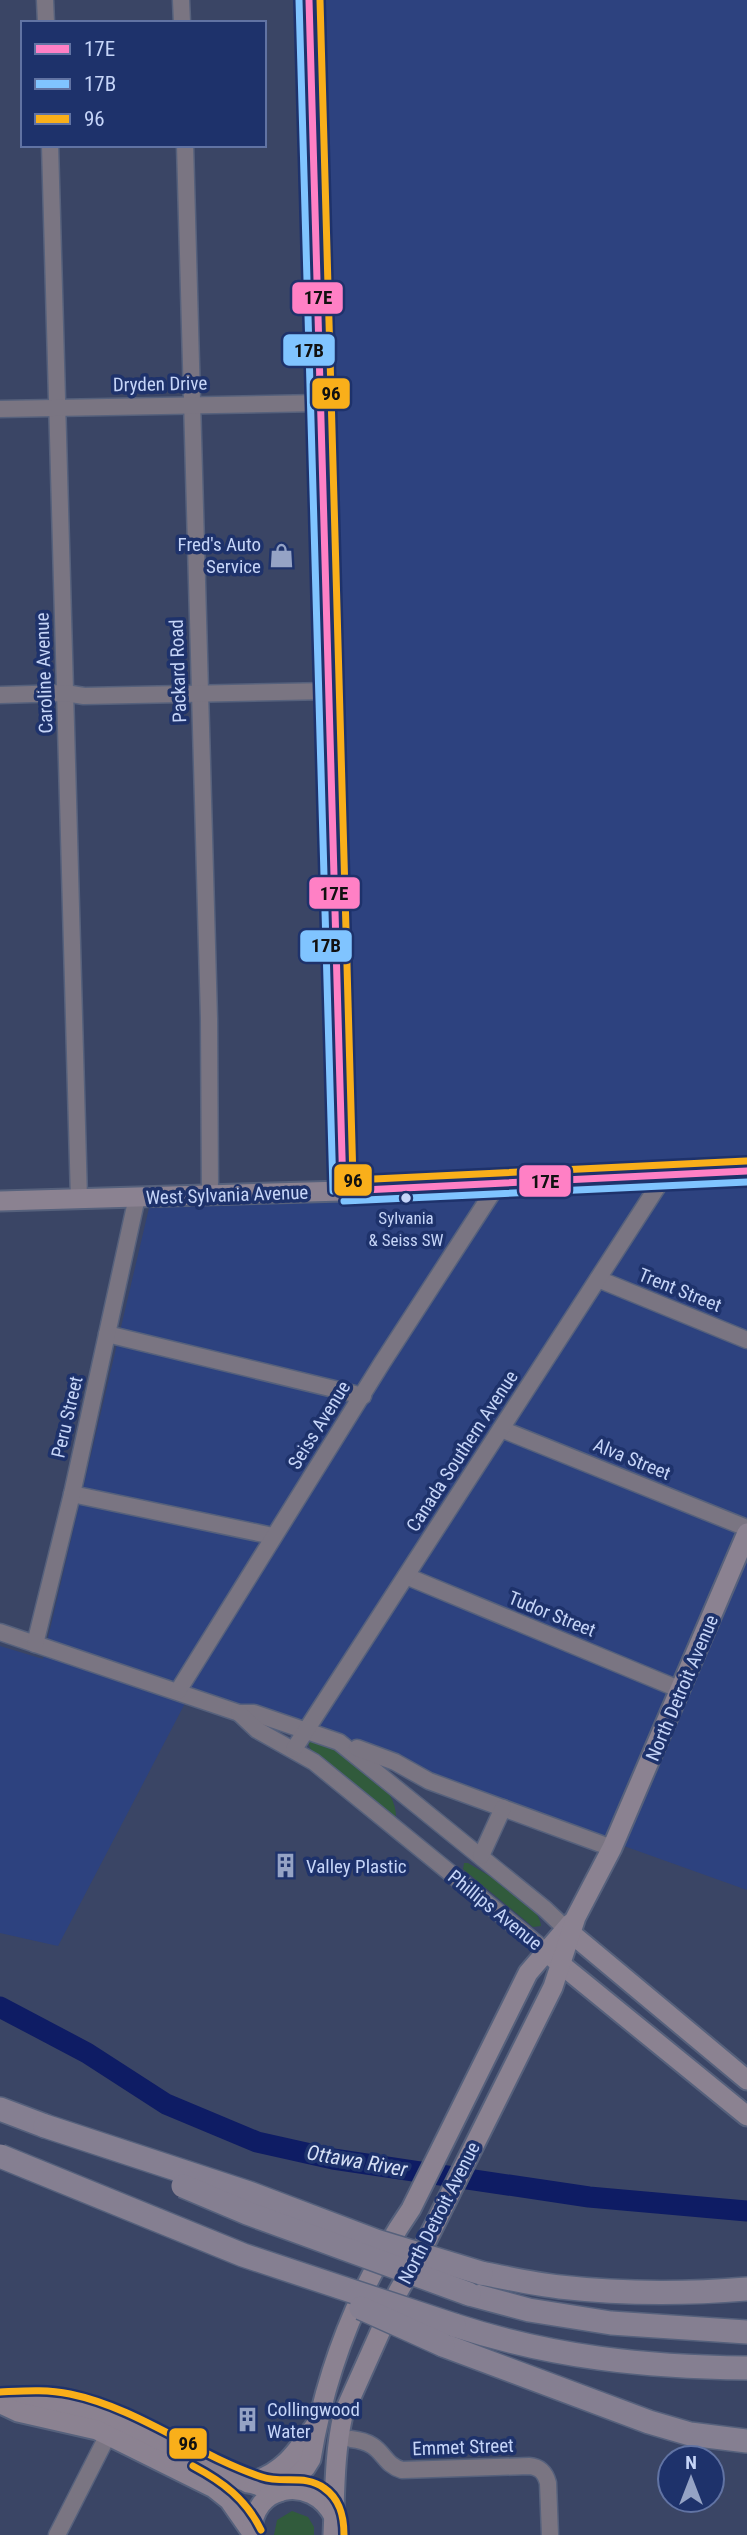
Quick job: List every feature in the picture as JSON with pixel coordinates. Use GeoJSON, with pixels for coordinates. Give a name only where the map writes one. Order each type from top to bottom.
{"type":"FeatureCollection","features":[{"type":"Feature","properties":{"kind":"highway"},"geometry":{"type":"LineString","coordinates":[[0,2109],[249,2193],[376,2241],[481,2273],[558,2287],[619,2291],[695,2294],[747,2290]]}},
{"type":"Feature","properties":{"kind":"highway"},"geometry":{"type":"LineString","coordinates":[[45,2126],[247,2213],[469,2294],[529,2310],[611,2323],[747,2332]]}},
{"type":"Feature","properties":{"kind":"highway"},"geometry":{"type":"LineString","coordinates":[[0,2156],[449,2335],[649,2422],[690,2434],[747,2441]]}},
{"type":"Feature","properties":{"kind":"highway"},"geometry":{"type":"LineString","coordinates":[[449,2335],[546,2351],[680,2367],[747,2368]]}},
{"type":"Feature","properties":{"kind":"main road","name":"West Sylvania Avenue"},"geometry":{"type":"LineString","coordinates":[[0,1201],[344,1191],[747,1171]]}},
{"type":"Feature","properties":{"kind":"main road","name":"North Detroit Avenue"},"geometry":{"type":"LineString","coordinates":[[333,2526],[334,2479],[338,2435],[343,2415],[398,2292],[553,1987],[553,1958],[612,1848],[747,1531]]}},
{"type":"Feature","properties":{"kind":"main road","name":"Phillips Avenue"},"geometry":{"type":"LineString","coordinates":[[571,1926],[747,2080]]}},
{"type":"Feature","properties":{"kind":"main road","name":"North Detroit Avenue"},"geometry":{"type":"LineString","coordinates":[[252,2534],[254,2516],[259,2507],[265,2500],[281,2491],[311,2459],[317,2424],[337,2353],[350,2319],[388,2246],[411,2209],[528,1973],[553,1958]]}},
{"type":"Feature","properties":{"kind":"main road","name":"Phillips Avenue"},"geometry":{"type":"LineString","coordinates":[[553,1958],[747,2116]]}},
{"type":"Feature","properties":{"kind":"main road"},"geometry":{"type":"LineString","coordinates":[[345,2535],[355,2390]]}},
{"type":"Feature","properties":{"kind":"main road"},"geometry":{"type":"LineString","coordinates":[[0,2403],[27,2399],[80,2407],[222,2493],[252,2534]]}},
{"type":"Feature","properties":{"kind":"main road"},"geometry":{"type":"LineString","coordinates":[[248,2483],[277,2472],[317,2424]]}},
{"type":"Feature","properties":{"kind":"main road"},"geometry":{"type":"LineString","coordinates":[[112,2427],[248,2483],[281,2491],[293,2489],[314,2494],[322,2500],[333,2526]]}},
{"type":"Feature","properties":{"kind":"street"},"geometry":{"type":"LineString","coordinates":[[45,0],[46,21]]}},
{"type":"Feature","properties":{"kind":"street"},"geometry":{"type":"LineString","coordinates":[[181,0],[181,21]]}},
{"type":"Feature","properties":{"kind":"street"},"geometry":{"type":"LineString","coordinates":[[309,0],[344,1191]]}},
{"type":"Feature","properties":{"kind":"street","name":"Caroline Avenue"},"geometry":{"type":"LineString","coordinates":[[50,147],[79,1199]]}},
{"type":"Feature","properties":{"kind":"street","name":"Packard Road"},"geometry":{"type":"LineString","coordinates":[[185,147],[209,1019],[210,1195]]}},
{"type":"Feature","properties":{"kind":"street","name":"Dryden Drive"},"geometry":{"type":"LineString","coordinates":[[0,409],[321,403]]}},
{"type":"Feature","properties":{"kind":"street"},"geometry":{"type":"LineString","coordinates":[[0,695],[329,691]]}},
{"type":"Feature","properties":{"kind":"street","name":"Canada Southern Avenue"},"geometry":{"type":"LineString","coordinates":[[294,1749],[665,1175]]}},
{"type":"Feature","properties":{"kind":"street","name":"Seiss Avenue"},"geometry":{"type":"LineString","coordinates":[[178,1691],[273,1536],[498,1184]]}},
{"type":"Feature","properties":{"kind":"street","name":"Peru Street"},"geometry":{"type":"LineString","coordinates":[[35,1644],[72,1493],[137,1198]]}},
{"type":"Feature","properties":{"kind":"street","name":"Trent Street"},"geometry":{"type":"LineString","coordinates":[[598,1279],[747,1340]]}},
{"type":"Feature","properties":{"kind":"street"},"geometry":{"type":"LineString","coordinates":[[107,1334],[363,1396]]}},
{"type":"Feature","properties":{"kind":"street","name":"Alva Street"},"geometry":{"type":"LineString","coordinates":[[501,1429],[747,1531]]}},
{"type":"Feature","properties":{"kind":"street"},"geometry":{"type":"LineString","coordinates":[[72,1493],[273,1536]]}},
{"type":"Feature","properties":{"kind":"street","name":"Tudor Street"},"geometry":{"type":"LineString","coordinates":[[406,1576],[681,1690]]}},
{"type":"Feature","properties":{"kind":"street","name":"Phillips Avenue"},"geometry":{"type":"LineString","coordinates":[[0,1632],[239,1713],[254,1713],[307,1730],[395,1762],[429,1781],[612,1848]]}},
{"type":"Feature","properties":{"kind":"street","name":"Phillips Avenue"},"geometry":{"type":"LineString","coordinates":[[239,1713],[257,1730],[314,1762],[553,1958]]}},
{"type":"Feature","properties":{"kind":"street","name":"Phillips Avenue"},"geometry":{"type":"LineString","coordinates":[[339,1742],[571,1926]]}},
{"type":"Feature","properties":{"kind":"street"},"geometry":{"type":"LineString","coordinates":[[393,1826],[414,1802]]}},
{"type":"Feature","properties":{"kind":"street"},"geometry":{"type":"LineString","coordinates":[[481,1856],[503,1808]]}},
{"type":"Feature","properties":{"kind":"street"},"geometry":{"type":"LineString","coordinates":[[446,1870],[467,1846]]}},
{"type":"Feature","properties":{"kind":"street"},"geometry":{"type":"LineString","coordinates":[[57,2535],[112,2427]]}},
{"type":"Feature","properties":{"kind":"street","name":"Emmet Street"},"geometry":{"type":"LineString","coordinates":[[351,2439],[372,2444],[390,2463],[402,2470],[529,2466],[540,2469],[548,2483],[550,2535]]}},
{"type":"Feature","properties":{"kind":"shaded area"},"geometry":{"type":"Polygon","coordinates":[[[318,0],[747,0],[747,1890],[303,1731],[193,1688],[58,1946],[0,1933],[0,1646],[43,1659],[149,1208],[355,1201],[318,0]]]}},
{"type":"Feature","properties":{"kind":"green space"},"geometry":{"type":"Polygon","coordinates":[[[311,1739],[352,1760],[377,1779],[394,1803],[396,1817],[313,1754],[307,1741],[311,1739]]]}},
{"type":"Feature","properties":{"kind":"green space"},"geometry":{"type":"Polygon","coordinates":[[[464,1863],[468,1863],[522,1899],[532,1908],[541,1926],[533,1927],[463,1869],[464,1863]]]}},
{"type":"Feature","properties":{"kind":"green space"},"geometry":{"type":"Polygon","coordinates":[[[292,2511],[308,2517],[314,2527],[314,2535],[274,2535],[277,2520],[292,2511]]]}},
{"type":"Feature","properties":{"kind":"waterway","name":"Ottawa River"},"geometry":{"type":"LineString","coordinates":[[0,2007],[87,2053],[166,2104],[257,2142],[333,2159],[589,2197],[747,2211]]}},
{"type":"Feature","properties":{"kind":"transit line","name":"17B"},"geometry":{"type":"LineString","coordinates":[[299,0],[333,1191]]}},
{"type":"Feature","properties":{"kind":"transit line","name":"17E"},"geometry":{"type":"LineString","coordinates":[[309,0],[343,1191]]}},
{"type":"Feature","properties":{"kind":"transit line","name":"96"},"geometry":{"type":"LineString","coordinates":[[320,0],[353,1180],[746,1161]]}},
{"type":"Feature","properties":{"kind":"transit line","name":"17E"},"geometry":{"type":"LineString","coordinates":[[343,1191],[747,1171]]}},
{"type":"Feature","properties":{"kind":"transit line","name":"17B"},"geometry":{"type":"LineString","coordinates":[[344,1201],[747,1182]]}},
{"type":"Feature","properties":{"kind":"transit line","name":"96"},"geometry":{"type":"LineString","coordinates":[[0,2392],[52,2391],[95,2401],[262,2477],[310,2481],[329,2492],[337,2503],[342,2515],[344,2535]]}},
{"type":"Feature","properties":{"kind":"transit line","name":"96"},"geometry":{"type":"LineString","coordinates":[[193,2466],[233,2492],[261,2530]]}},
{"type":"Feature","properties":{"kind":"place","name":"Fred's Auto Service"},"geometry":{"type":"Point","coordinates":[281,555]}},
{"type":"Feature","properties":{"kind":"place","name":"Sylvania & Seiss SW"},"geometry":{"type":"Point","coordinates":[406,1198]}},
{"type":"Feature","properties":{"kind":"place","name":"Valley Plastic"},"geometry":{"type":"Point","coordinates":[286,1866]}},
{"type":"Feature","properties":{"kind":"place","name":"Collingwood Water"},"geometry":{"type":"Point","coordinates":[247,2420]}}]}
